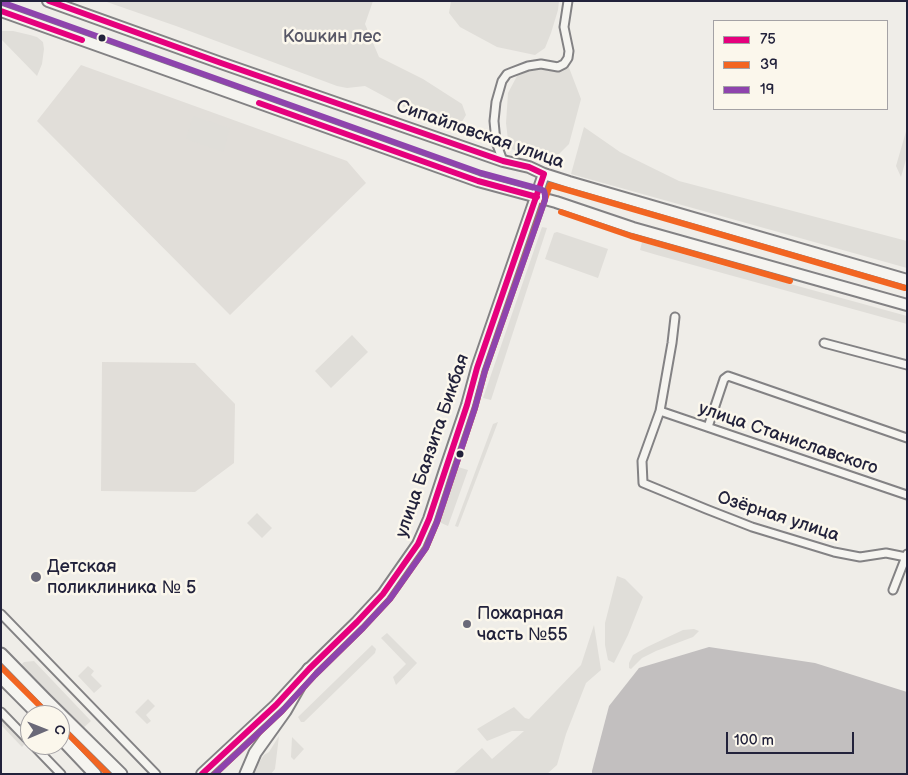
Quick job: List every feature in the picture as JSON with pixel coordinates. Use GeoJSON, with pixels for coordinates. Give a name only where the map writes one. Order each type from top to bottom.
{"type":"FeatureCollection","features":[{"type":"Feature","properties":{"kind":"main road","name":"Сипайловская улица"},"geometry":{"type":"LineString","coordinates":[[48,1],[503,161],[529,167],[544,174],[907,280]]}},
{"type":"Feature","properties":{"kind":"main road"},"geometry":{"type":"LineString","coordinates":[[1,11],[478,180],[556,202],[633,228],[907,305]]}},
{"type":"Feature","properties":{"kind":"main road","name":"улица Баязита Бикбая"},"geometry":{"type":"LineString","coordinates":[[202,774],[276,705],[309,669],[358,622],[383,594],[418,544],[446,470],[477,368],[544,174]]}},
{"type":"Feature","properties":{"kind":"main road"},"geometry":{"type":"LineString","coordinates":[[1,654],[121,774]]}},
{"type":"Feature","properties":{"kind":"main road"},"geometry":{"type":"LineString","coordinates":[[246,774],[255,753],[285,711],[309,669]]}},
{"type":"Feature","properties":{"kind":"main road"},"geometry":{"type":"LineString","coordinates":[[1,677],[30,705]]}},
{"type":"Feature","properties":{"kind":"main road"},"geometry":{"type":"LineString","coordinates":[[70,748],[95,774]]}},
{"type":"Feature","properties":{"kind":"street"},"geometry":{"type":"LineString","coordinates":[[503,161],[496,142],[494,121],[496,102],[502,80],[507,74],[528,66],[541,64],[558,67],[564,64],[568,58],[569,51],[564,27],[568,1]]}},
{"type":"Feature","properties":{"kind":"street"},"geometry":{"type":"LineString","coordinates":[[660,411],[676,317]]}},
{"type":"Feature","properties":{"kind":"street"},"geometry":{"type":"LineString","coordinates":[[824,344],[907,365]]}},
{"type":"Feature","properties":{"kind":"street"},"geometry":{"type":"LineString","coordinates":[[708,427],[724,379],[728,376],[907,438]]}},
{"type":"Feature","properties":{"kind":"street","name":"улица Станиславского"},"geometry":{"type":"LineString","coordinates":[[660,411],[907,495]]}},
{"type":"Feature","properties":{"kind":"street","name":"Озёрная улица"},"geometry":{"type":"LineString","coordinates":[[660,411],[642,461],[643,482],[706,510],[752,527],[834,552],[860,557],[886,553],[906,557]]}},
{"type":"Feature","properties":{"kind":"street"},"geometry":{"type":"LineString","coordinates":[[893,590],[906,557]]}},
{"type":"Feature","properties":{"kind":"street"},"geometry":{"type":"LineString","coordinates":[[1,614],[156,774]]}},
{"type":"Feature","properties":{"kind":"street"},"geometry":{"type":"LineString","coordinates":[[1,712],[20,732]]}},
{"type":"Feature","properties":{"kind":"street"},"geometry":{"type":"LineString","coordinates":[[43,755],[61,774]]}},
{"type":"Feature","properties":{"kind":"shaded area"},"geometry":{"type":"Polygon","coordinates":[[[81,65],[347,161],[366,183],[230,315],[37,121],[81,65]]]}},
{"type":"Feature","properties":{"kind":"shaded area"},"geometry":{"type":"Polygon","coordinates":[[[102,362],[195,363],[235,404],[234,463],[195,492],[101,491],[102,362]]]}},
{"type":"Feature","properties":{"kind":"shaded area"},"geometry":{"type":"Polygon","coordinates":[[[709,647],[815,663],[907,692],[907,774],[592,774],[609,706],[639,668],[709,647]]]}},
{"type":"Feature","properties":{"kind":"green space","name":"Кошкин лес"},"geometry":{"type":"Polygon","coordinates":[[[104,1],[373,1],[365,24],[379,57],[423,79],[462,104],[466,115],[460,125],[453,125],[404,107],[365,86],[347,88],[337,86],[104,1]]]}},
{"type":"Feature","properties":{"kind":"green space"},"geometry":{"type":"Polygon","coordinates":[[[451,1],[559,1],[558,10],[545,48],[535,55],[497,47],[460,27],[449,13],[451,1]]]}},
{"type":"Feature","properties":{"kind":"green space"},"geometry":{"type":"Polygon","coordinates":[[[1,31],[13,31],[30,35],[37,37],[43,42],[42,64],[37,76],[1,39],[1,31]]]}},
{"type":"Feature","properties":{"kind":"green space"},"geometry":{"type":"Polygon","coordinates":[[[568,65],[581,99],[569,144],[558,155],[547,156],[544,162],[509,148],[506,123],[508,93],[517,76],[535,68],[562,69],[568,65]]]}},
{"type":"Feature","properties":{"kind":"green space"},"geometry":{"type":"Polygon","coordinates":[[[193,116],[230,128],[223,152],[186,139],[193,116]]]}},
{"type":"Feature","properties":{"kind":"green space"},"geometry":{"type":"Polygon","coordinates":[[[584,127],[620,152],[679,181],[907,241],[907,268],[571,174],[584,127]]]}},
{"type":"Feature","properties":{"kind":"green space"},"geometry":{"type":"Polygon","coordinates":[[[907,128],[907,156],[901,177],[896,166],[907,128]]]}},
{"type":"Feature","properties":{"kind":"green space"},"geometry":{"type":"Polygon","coordinates":[[[542,227],[547,228],[491,400],[483,398],[542,227]]]}},
{"type":"Feature","properties":{"kind":"green space"},"geometry":{"type":"Polygon","coordinates":[[[557,232],[608,249],[598,278],[545,259],[554,233],[557,232]]]}},
{"type":"Feature","properties":{"kind":"green space"},"geometry":{"type":"Polygon","coordinates":[[[642,242],[907,316],[907,324],[640,250],[642,242]]]}},
{"type":"Feature","properties":{"kind":"green space"},"geometry":{"type":"Polygon","coordinates":[[[352,335],[368,352],[331,388],[315,371],[352,335]]]}},
{"type":"Feature","properties":{"kind":"green space"},"geometry":{"type":"Polygon","coordinates":[[[498,422],[458,527],[455,526],[493,424],[498,422]]]}},
{"type":"Feature","properties":{"kind":"green space"},"geometry":{"type":"Polygon","coordinates":[[[458,467],[468,470],[448,526],[439,522],[458,467]]]}},
{"type":"Feature","properties":{"kind":"green space"},"geometry":{"type":"Polygon","coordinates":[[[257,513],[272,528],[262,538],[247,523],[257,513]]]}},
{"type":"Feature","properties":{"kind":"green space"},"geometry":{"type":"Polygon","coordinates":[[[617,576],[625,579],[643,597],[628,635],[614,663],[608,660],[605,645],[605,623],[617,576]]]}},
{"type":"Feature","properties":{"kind":"green space"},"geometry":{"type":"Polygon","coordinates":[[[594,625],[601,670],[586,683],[566,734],[557,765],[547,774],[453,774],[482,748],[492,759],[524,731],[512,731],[487,741],[477,729],[514,707],[525,718],[529,719],[581,665],[594,625]]]}},
{"type":"Feature","properties":{"kind":"green space"},"geometry":{"type":"Polygon","coordinates":[[[694,629],[699,631],[693,637],[656,651],[642,658],[631,669],[629,668],[633,655],[683,630],[694,629]]]}},
{"type":"Feature","properties":{"kind":"green space"},"geometry":{"type":"Polygon","coordinates":[[[387,633],[417,663],[396,685],[393,677],[406,664],[381,638],[387,633]]]}},
{"type":"Feature","properties":{"kind":"green space"},"geometry":{"type":"Polygon","coordinates":[[[372,645],[376,649],[375,653],[304,722],[301,722],[298,717],[372,645]]]}},
{"type":"Feature","properties":{"kind":"green space"},"geometry":{"type":"Polygon","coordinates":[[[34,661],[91,721],[81,730],[70,718],[70,705],[58,705],[21,666],[24,662],[34,661]]]}},
{"type":"Feature","properties":{"kind":"green space"},"geometry":{"type":"Polygon","coordinates":[[[88,666],[94,671],[91,675],[102,686],[94,693],[78,676],[88,666]]]}},
{"type":"Feature","properties":{"kind":"green space"},"geometry":{"type":"Polygon","coordinates":[[[148,699],[155,706],[146,715],[151,721],[147,724],[135,712],[148,699]]]}},
{"type":"Feature","properties":{"kind":"green space"},"geometry":{"type":"Polygon","coordinates":[[[1,717],[20,736],[20,745],[1,725],[1,717]]]}},
{"type":"Feature","properties":{"kind":"green space"},"geometry":{"type":"Polygon","coordinates":[[[279,736],[275,769],[271,774],[251,774],[264,755],[269,752],[279,736]]]}},
{"type":"Feature","properties":{"kind":"green space"},"geometry":{"type":"Polygon","coordinates":[[[292,737],[304,749],[294,760],[291,757],[292,737]]]}},
{"type":"Feature","properties":{"kind":"transit line","name":"75"},"geometry":{"type":"LineString","coordinates":[[49,1],[221,63],[503,161],[529,167],[544,174],[477,368],[467,405],[429,519],[418,544],[383,594],[357,622],[309,669],[276,705],[202,774]]}},
{"type":"Feature","properties":{"kind":"transit line","name":"19"},"geometry":{"type":"LineString","coordinates":[[4,3],[481,173],[544,191],[545,200],[485,371],[475,408],[437,522],[426,548],[390,599],[363,628],[315,675],[282,711],[215,774]]}},
{"type":"Feature","properties":{"kind":"transit line","name":"75"},"geometry":{"type":"LineString","coordinates":[[1,11],[82,40]]}},
{"type":"Feature","properties":{"kind":"transit line","name":"75"},"geometry":{"type":"LineString","coordinates":[[259,103],[478,181],[537,197]]}},
{"type":"Feature","properties":{"kind":"transit line","name":"39"},"geometry":{"type":"LineString","coordinates":[[215,774],[282,711],[315,675],[363,628],[390,599],[426,548],[437,522],[475,408],[485,371],[550,185],[905,288]]}},
{"type":"Feature","properties":{"kind":"transit line","name":"39"},"geometry":{"type":"LineString","coordinates":[[561,212],[631,236],[790,281]]}},
{"type":"Feature","properties":{"kind":"transit line","name":"39"},"geometry":{"type":"LineString","coordinates":[[1,667],[39,705]]}},
{"type":"Feature","properties":{"kind":"transit line","name":"39"},"geometry":{"type":"LineString","coordinates":[[70,736],[108,774]]}},
{"type":"Feature","properties":{"kind":"place","name":"Детская поликлиника № 5"},"geometry":{"type":"Point","coordinates":[36,577]}},
{"type":"Feature","properties":{"kind":"place","name":"Пожарная часть №55"},"geometry":{"type":"Point","coordinates":[467,624]}}]}
